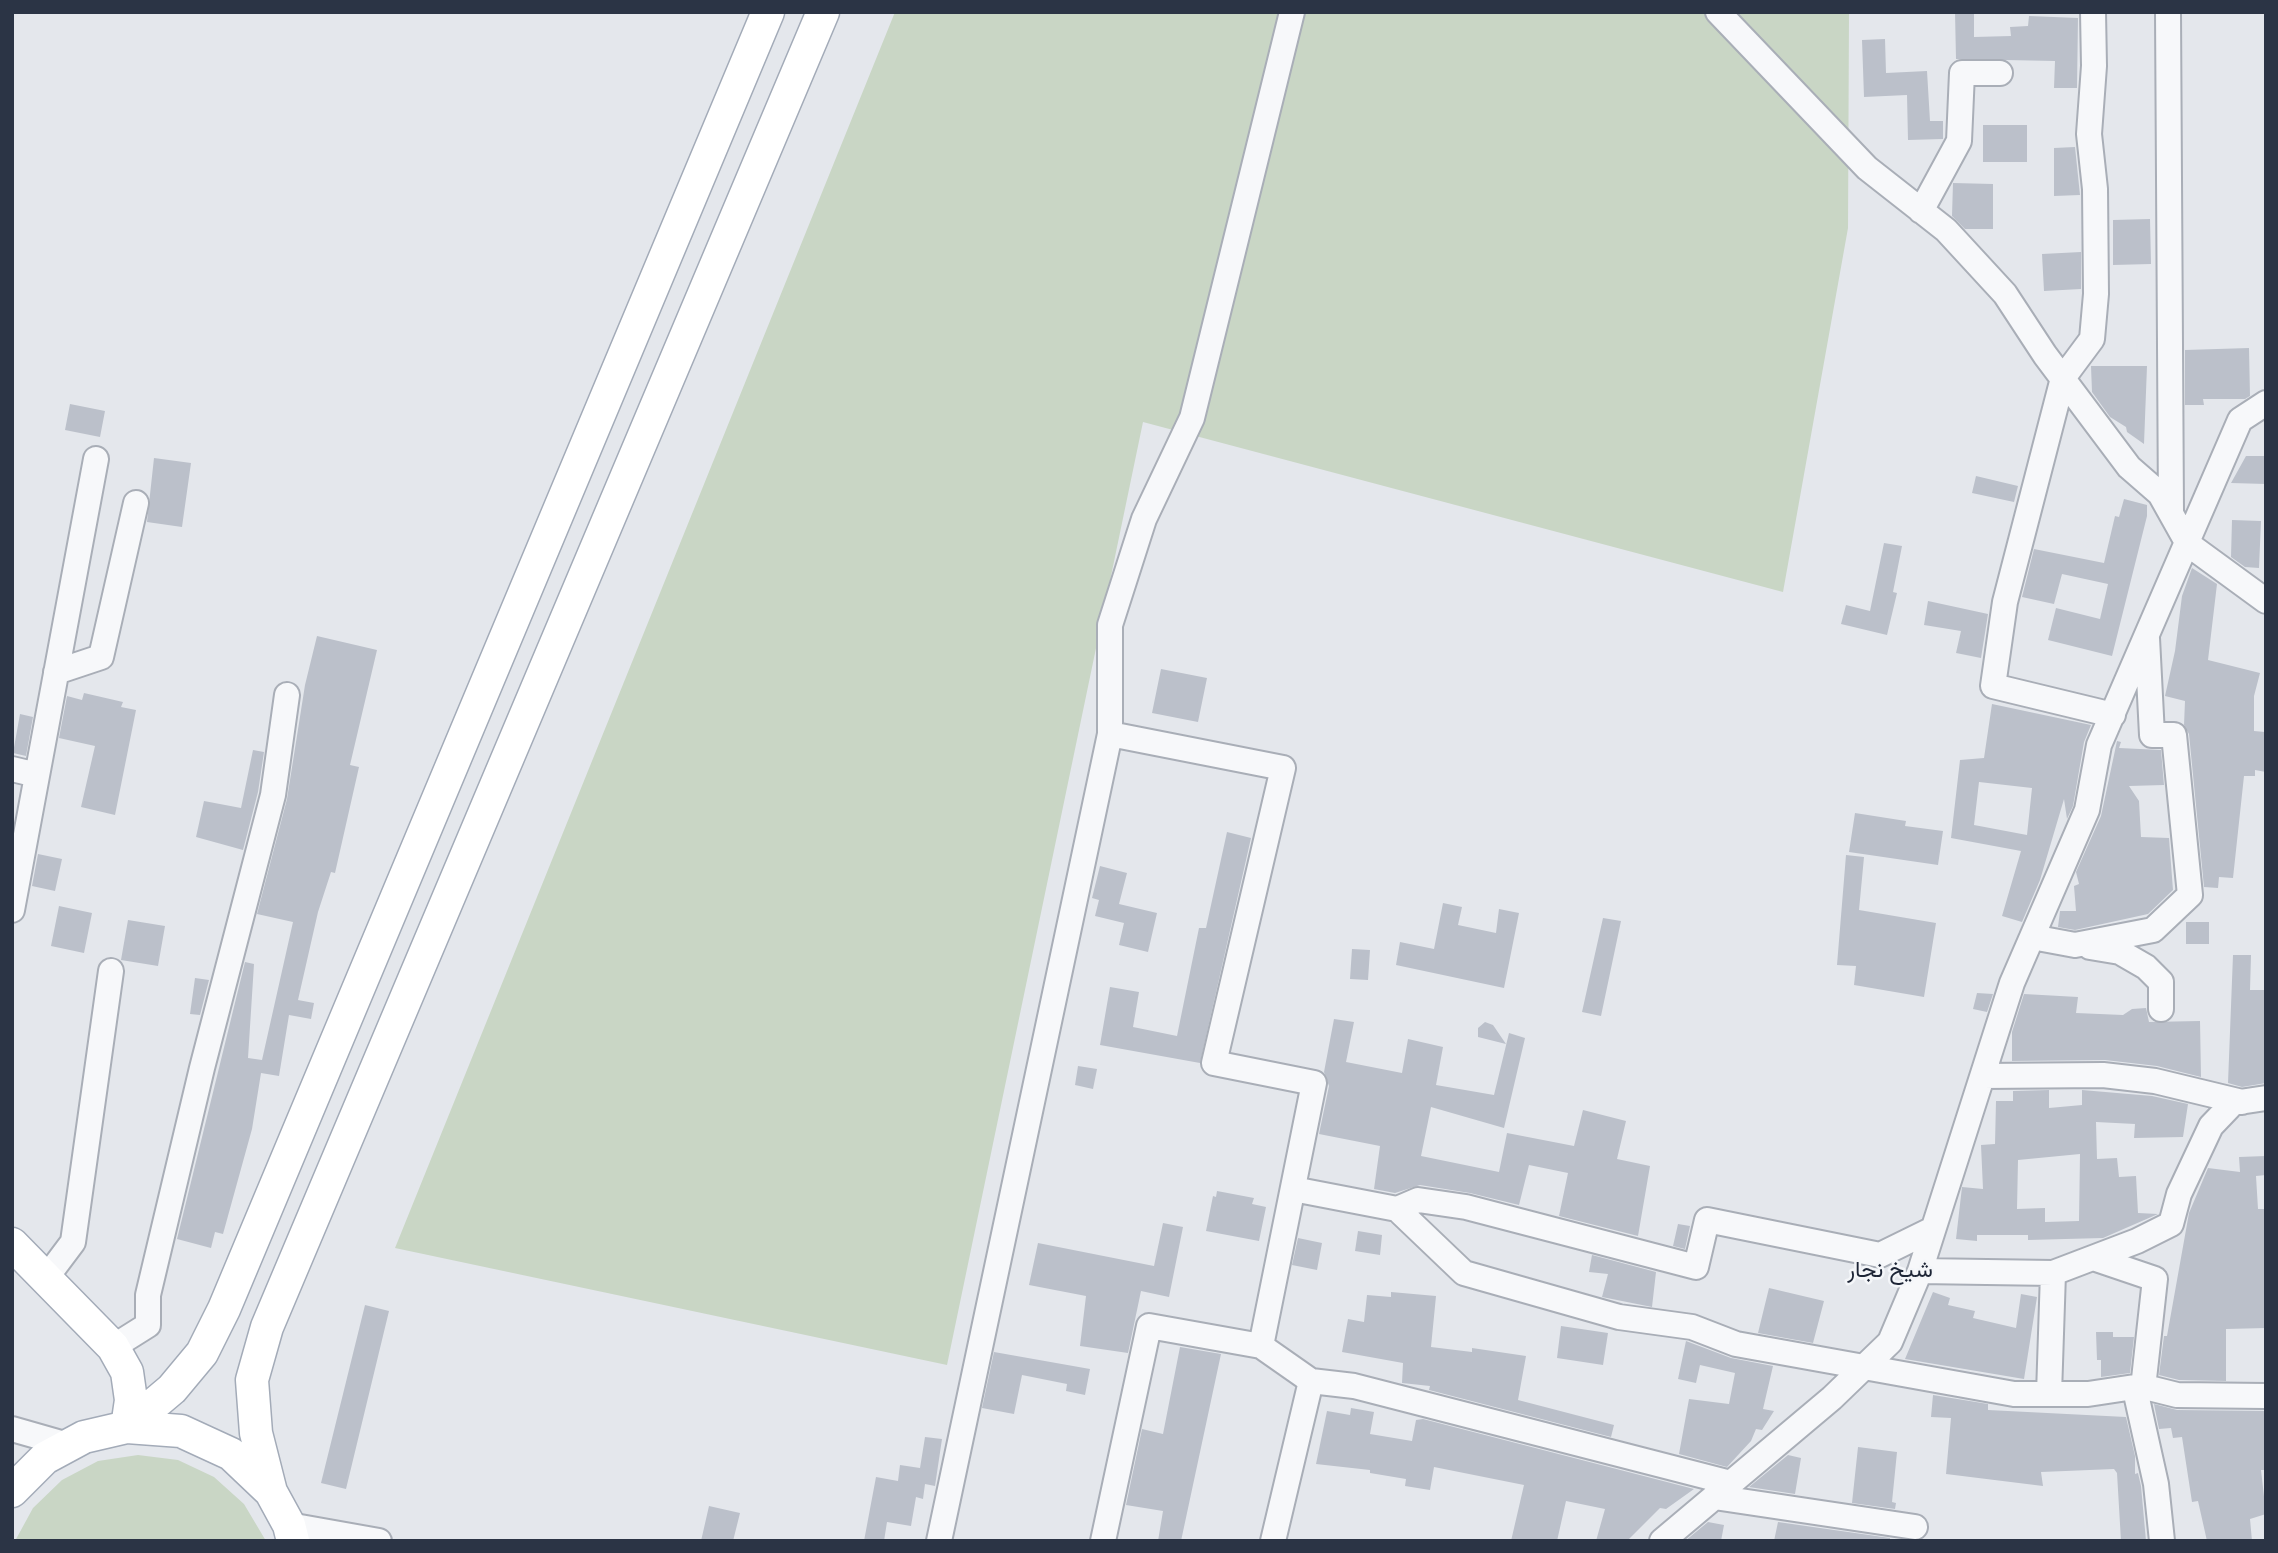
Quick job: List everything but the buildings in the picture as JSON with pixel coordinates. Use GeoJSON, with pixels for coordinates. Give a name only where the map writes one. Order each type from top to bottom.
{"type":"FeatureCollection","features":[{"type":"Feature","properties":{"kind":"main road"},"geometry":{"type":"LineString","coordinates":[[127,1427],[172,1389],[202,1353],[224,1309],[768,12]]}},
{"type":"Feature","properties":{"kind":"main road"},"geometry":{"type":"LineString","coordinates":[[291,1533],[271,1492],[256,1433],[252,1380],[267,1328],[823,12]]}},
{"type":"Feature","properties":{"kind":"main road"},"geometry":{"type":"LineString","coordinates":[[12,1244],[113,1347],[127,1372],[131,1400],[127,1427]]}},
{"type":"Feature","properties":{"kind":"main road"},"geometry":{"type":"LineString","coordinates":[[12,1491],[45,1458],[68,1445],[84,1437],[127,1427],[181,1432],[219,1448],[231,1454],[271,1492]]}},
{"type":"Feature","properties":{"kind":"street"},"geometry":{"type":"LineString","coordinates":[[939,1541],[1110,734],[1110,625],[1144,519],[1192,418],[1292,12]]}},
{"type":"Feature","properties":{"kind":"street"},"geometry":{"type":"LineString","coordinates":[[1718,12],[1867,168],[1946,230],[2005,294],[2129,467],[2160,494],[2188,544],[2266,601]]}},
{"type":"Feature","properties":{"kind":"street"},"geometry":{"type":"LineString","coordinates":[[2093,12],[2094,66],[2089,134],[2095,190],[2096,294],[2092,339],[2063,378],[2005,603],[1993,685],[2113,715]]}},
{"type":"Feature","properties":{"kind":"street"},"geometry":{"type":"LineString","coordinates":[[2168,12],[2171,513]]}},
{"type":"Feature","properties":{"kind":"street"},"geometry":{"type":"LineString","coordinates":[[1921,211],[1959,141],[1962,73],[2000,73]]}},
{"type":"Feature","properties":{"kind":"street"},"geometry":{"type":"LineString","coordinates":[[1662,1541],[1865,1367],[1890,1342],[1920,1271],[2012,983],[2087,810],[2099,745],[2240,420],[2266,403]]}},
{"type":"Feature","properties":{"kind":"street"},"geometry":{"type":"LineString","coordinates":[[12,910],[96,460]]}},
{"type":"Feature","properties":{"kind":"street"},"geometry":{"type":"LineString","coordinates":[[56,672],[101,657],[136,503]]}},
{"type":"Feature","properties":{"kind":"street"},"geometry":{"type":"LineString","coordinates":[[2075,945],[2153,930],[2190,895],[2174,735],[2152,735],[2147,634]]}},
{"type":"Feature","properties":{"kind":"street"},"geometry":{"type":"LineString","coordinates":[[113,1347],[148,1325],[148,1295],[202,1068],[273,795],[287,695]]}},
{"type":"Feature","properties":{"kind":"street"},"geometry":{"type":"LineString","coordinates":[[1110,734],[1283,768],[1214,1063],[1314,1083],[1261,1346]]}},
{"type":"Feature","properties":{"kind":"street"},"geometry":{"type":"LineString","coordinates":[[12,769],[37,775]]}},
{"type":"Feature","properties":{"kind":"street"},"geometry":{"type":"LineString","coordinates":[[2032,937],[2120,952],[2146,967],[2161,982],[2161,1009]]}},
{"type":"Feature","properties":{"kind":"street"},"geometry":{"type":"LineString","coordinates":[[46,1278],[73,1242],[111,971]]}},
{"type":"Feature","properties":{"kind":"street"},"geometry":{"type":"LineString","coordinates":[[1983,1076],[2103,1075],[2155,1081],[2254,1100]]}},
{"type":"Feature","properties":{"kind":"street"},"geometry":{"type":"LineString","coordinates":[[1920,1271],[2053,1273],[2171,1224],[2179,1194],[2211,1126],[2234,1103],[2254,1100]]}},
{"type":"Feature","properties":{"kind":"street"},"geometry":{"type":"LineString","coordinates":[[1293,1189],[1397,1209],[1464,1273],[1619,1317],[1692,1327],[1736,1344],[2014,1394],[2088,1394],[2141,1386],[2177,1395],[2266,1396]]}},
{"type":"Feature","properties":{"kind":"street"},"geometry":{"type":"LineString","coordinates":[[1397,1209],[1418,1200],[1466,1207],[1696,1267],[1707,1220],[1880,1255],[1933,1229]]}},
{"type":"Feature","properties":{"kind":"street"},"geometry":{"type":"LineString","coordinates":[[2093,1258],[2155,1279],[2144,1379],[2136,1394],[2156,1484],[2162,1541]]}},
{"type":"Feature","properties":{"kind":"street"},"geometry":{"type":"LineString","coordinates":[[2049,1394],[2053,1273]]}},
{"type":"Feature","properties":{"kind":"street"},"geometry":{"type":"LineString","coordinates":[[1103,1541],[1149,1326],[1261,1346],[1311,1381],[1354,1386],[1722,1490],[1915,1527]]}},
{"type":"Feature","properties":{"kind":"street"},"geometry":{"type":"LineString","coordinates":[[1273,1541],[1311,1381]]}},
{"type":"Feature","properties":{"kind":"street"},"geometry":{"type":"LineString","coordinates":[[12,1429],[68,1445]]}},
{"type":"Feature","properties":{"kind":"street"},"geometry":{"type":"LineString","coordinates":[[291,1533],[369,1540]]}},
{"type":"Feature","properties":{"kind":"green space"},"geometry":{"type":"Polygon","coordinates":[[[895,12],[1849,12],[1848,228],[1783,592],[1143,422],[947,1365],[395,1248],[895,12]]]}},
{"type":"Feature","properties":{"kind":"green space"},"geometry":{"type":"Polygon","coordinates":[[[138,1455],[178,1460],[214,1477],[244,1504],[266,1541],[15,1541],[33,1508],[62,1480],[98,1461],[138,1455]]]}},
{"type":"Feature","properties":{"kind":"district","name":"شيخ نجار"},"geometry":{"type":"Point","coordinates":[1890,1270]}}]}
